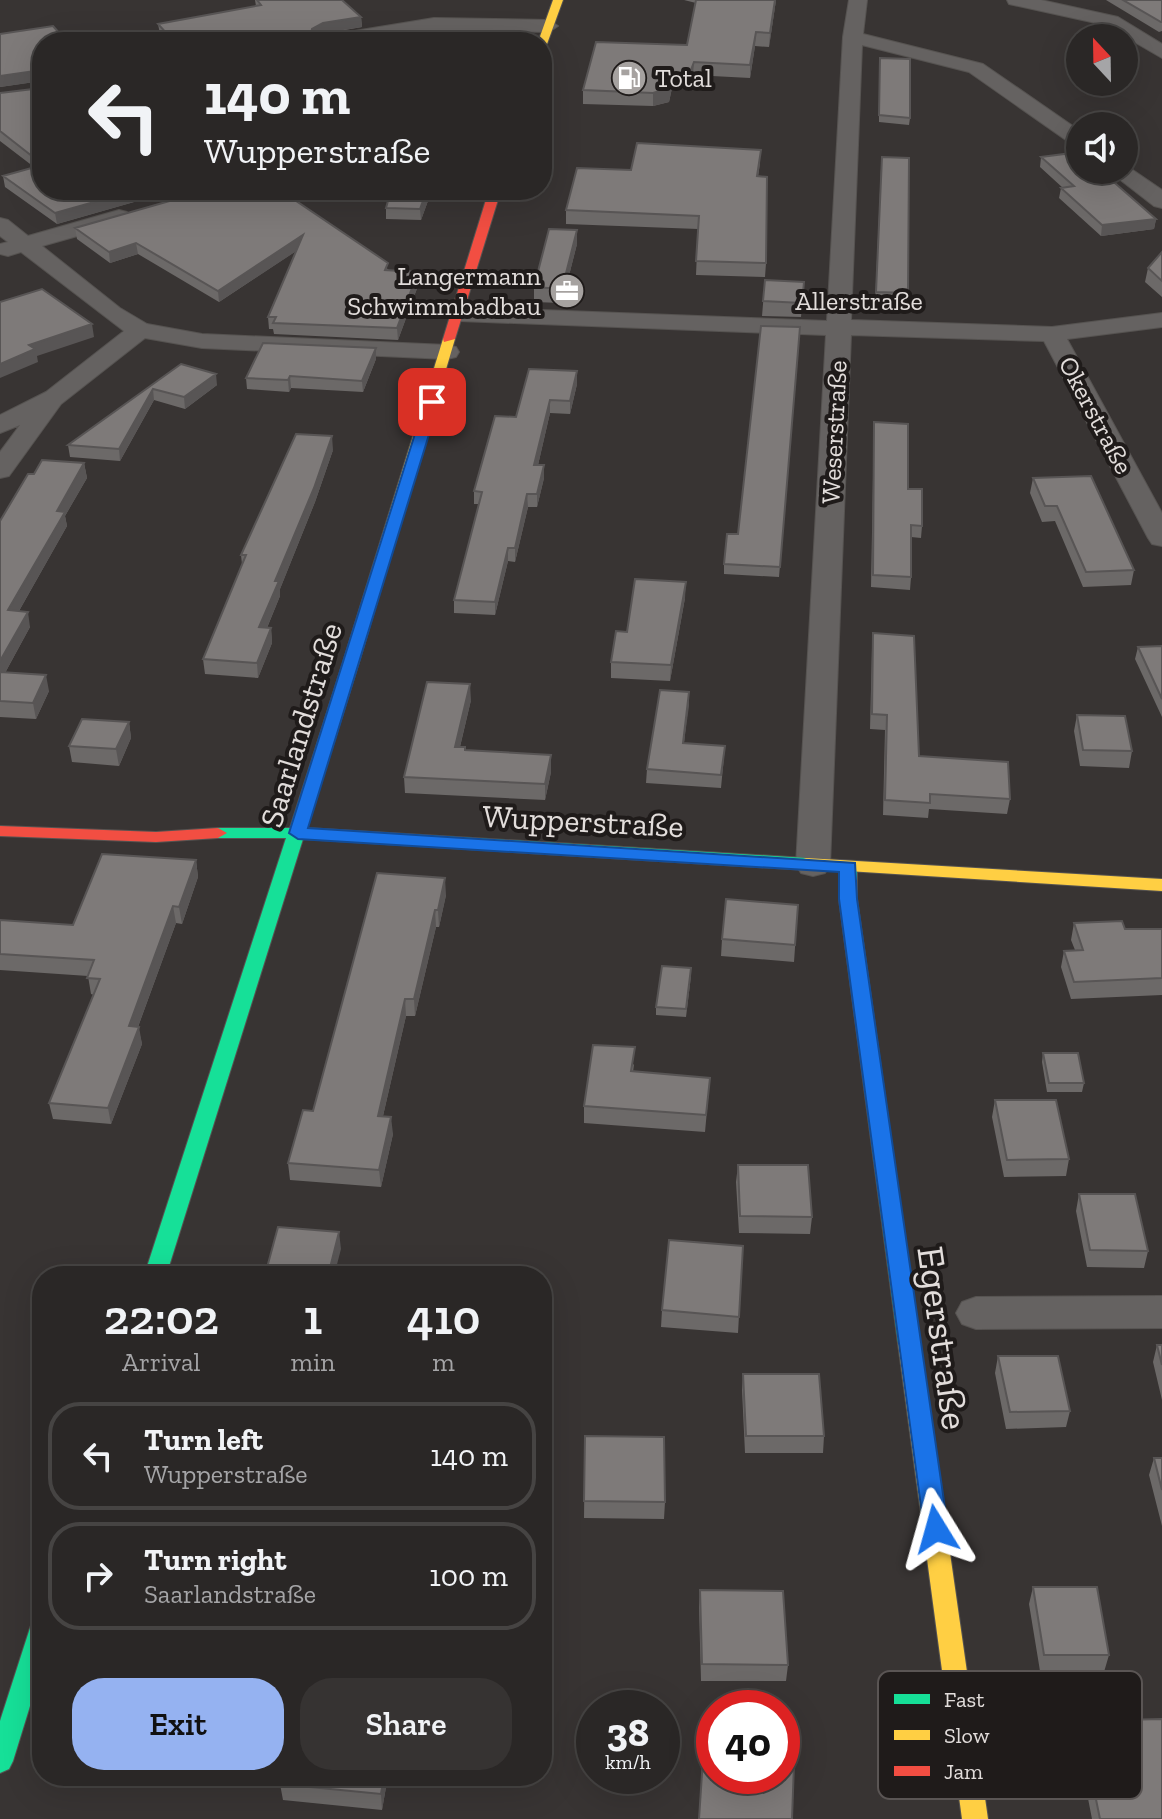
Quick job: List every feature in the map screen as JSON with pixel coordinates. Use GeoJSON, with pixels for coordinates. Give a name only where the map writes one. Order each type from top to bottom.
{"type":"FeatureCollection","features":[{"type":"Feature","properties":{"kind":"street"},"geometry":{"type":"LineString","coordinates":[[547,32],[558,0]]}},
{"type":"Feature","properties":{"kind":"street","name":"Weserstraße"},"geometry":{"type":"LineString","coordinates":[[813,865],[853,37],[858,0]]}},
{"type":"Feature","properties":{"kind":"street"},"geometry":{"type":"LineString","coordinates":[[1016,0],[1111,21],[1162,52]]}},
{"type":"Feature","properties":{"kind":"street"},"geometry":{"type":"LineString","coordinates":[[385,32],[434,24],[515,32]]}},
{"type":"Feature","properties":{"kind":"street"},"geometry":{"type":"LineString","coordinates":[[853,37],[976,68],[1066,131]]}},
{"type":"Feature","properties":{"kind":"street"},"geometry":{"type":"LineString","coordinates":[[1138,182],[1162,201]]}},
{"type":"Feature","properties":{"kind":"street","name":"Saarlandstraße"},"geometry":{"type":"LineString","coordinates":[[158,1266],[298,833],[460,314],[492,200]]}},
{"type":"Feature","properties":{"kind":"street"},"geometry":{"type":"LineString","coordinates":[[0,252],[139,211]]}},
{"type":"Feature","properties":{"kind":"street"},"geometry":{"type":"LineString","coordinates":[[0,225],[140,330],[202,341],[447,352]]}},
{"type":"Feature","properties":{"kind":"street","name":"Allerstraße"},"geometry":{"type":"LineString","coordinates":[[460,314],[1052,334],[1162,320]]}},
{"type":"Feature","properties":{"kind":"street"},"geometry":{"type":"LineString","coordinates":[[0,425],[55,397],[140,330]]}},
{"type":"Feature","properties":{"kind":"street","name":"Okerstraße"},"geometry":{"type":"LineString","coordinates":[[1052,334],[1162,538]]}},
{"type":"Feature","properties":{"kind":"street"},"geometry":{"type":"LineString","coordinates":[[0,470],[55,397]]}},
{"type":"Feature","properties":{"kind":"street","name":"Wupperstraße"},"geometry":{"type":"LineString","coordinates":[[0,831],[156,837],[236,832],[298,833],[1162,885]]}},
{"type":"Feature","properties":{"kind":"street","name":"Egerstraße"},"geometry":{"type":"LineString","coordinates":[[848,867],[850,915],[955,1671]]}},
{"type":"Feature","properties":{"kind":"street"},"geometry":{"type":"LineString","coordinates":[[976,1313],[1162,1312]]}},
{"type":"Feature","properties":{"kind":"street"},"geometry":{"type":"LineString","coordinates":[[0,1761],[32,1660]]}},
{"type":"Feature","properties":{"kind":"street","name":"Egerstraße"},"geometry":{"type":"LineString","coordinates":[[972,1799],[975,1819]]}},
{"type":"Feature","properties":{"kind":"building"},"geometry":{"type":"Polygon","coordinates":[[[257,0],[342,0],[361,17],[323,23],[311,32],[165,32],[158,24],[261,5],[257,0]]]}},
{"type":"Feature","properties":{"kind":"building"},"geometry":{"type":"Polygon","coordinates":[[[696,0],[775,0],[770,33],[756,32],[750,65],[694,62],[689,75],[672,75],[669,88],[653,93],[583,90],[596,42],[687,45],[696,0]]]}},
{"type":"Feature","properties":{"kind":"building"},"geometry":{"type":"Polygon","coordinates":[[[1123,0],[1162,0],[1162,22],[1161,22],[1123,0]]]}},
{"type":"Feature","properties":{"kind":"building"},"geometry":{"type":"Polygon","coordinates":[[[53,26],[58,32],[32,32],[32,71],[0,76],[0,34],[53,26]]]}},
{"type":"Feature","properties":{"kind":"building"},"geometry":{"type":"Polygon","coordinates":[[[880,58],[910,59],[910,118],[879,115],[880,58]]]}},
{"type":"Feature","properties":{"kind":"building"},"geometry":{"type":"Polygon","coordinates":[[[32,89],[32,156],[0,131],[0,93],[32,89]]]}},
{"type":"Feature","properties":{"kind":"building"},"geometry":{"type":"Polygon","coordinates":[[[637,143],[761,150],[757,176],[767,177],[766,263],[696,261],[699,216],[566,210],[577,168],[631,170],[637,143]]]}},
{"type":"Feature","properties":{"kind":"building"},"geometry":{"type":"Polygon","coordinates":[[[1066,154],[1066,179],[1041,157],[1066,154]]]}},
{"type":"Feature","properties":{"kind":"building"},"geometry":{"type":"Polygon","coordinates":[[[882,157],[909,158],[908,293],[876,292],[882,157]]]}},
{"type":"Feature","properties":{"kind":"building"},"geometry":{"type":"Polygon","coordinates":[[[32,168],[32,197],[3,176],[32,168]]]}},
{"type":"Feature","properties":{"kind":"building"},"geometry":{"type":"Polygon","coordinates":[[[1072,184],[1116,184],[1156,219],[1102,225],[1061,188],[1074,186],[1072,184]]]}},
{"type":"Feature","properties":{"kind":"building"},"geometry":{"type":"Polygon","coordinates":[[[37,200],[101,200],[55,213],[37,200]]]}},
{"type":"Feature","properties":{"kind":"building"},"geometry":{"type":"Polygon","coordinates":[[[173,200],[295,200],[388,263],[385,270],[418,272],[397,328],[273,323],[276,317],[268,317],[303,235],[218,291],[136,243],[109,252],[75,228],[173,200]]]}},
{"type":"Feature","properties":{"kind":"building"},"geometry":{"type":"Polygon","coordinates":[[[388,200],[423,200],[420,209],[386,208],[388,200]]]}},
{"type":"Feature","properties":{"kind":"building"},"geometry":{"type":"Polygon","coordinates":[[[549,229],[577,230],[562,289],[534,287],[549,229]]]}},
{"type":"Feature","properties":{"kind":"building"},"geometry":{"type":"Polygon","coordinates":[[[1162,252],[1162,281],[1148,268],[1162,252]]]}},
{"type":"Feature","properties":{"kind":"building"},"geometry":{"type":"Polygon","coordinates":[[[765,280],[804,282],[802,303],[763,301],[765,280]]]}},
{"type":"Feature","properties":{"kind":"building"},"geometry":{"type":"Polygon","coordinates":[[[42,289],[92,324],[29,345],[35,349],[0,364],[0,302],[42,289]]]}},
{"type":"Feature","properties":{"kind":"building"},"geometry":{"type":"Polygon","coordinates":[[[761,326],[800,327],[780,567],[724,564],[727,534],[738,534],[761,326]]]}},
{"type":"Feature","properties":{"kind":"building"},"geometry":{"type":"Polygon","coordinates":[[[263,343],[376,348],[362,381],[290,376],[288,380],[246,378],[263,343]]]}},
{"type":"Feature","properties":{"kind":"building"},"geometry":{"type":"Polygon","coordinates":[[[181,364],[216,374],[184,397],[153,389],[119,449],[68,445],[181,364]]]}},
{"type":"Feature","properties":{"kind":"building"},"geometry":{"type":"Polygon","coordinates":[[[529,369],[577,371],[570,401],[550,400],[534,465],[544,465],[537,494],[527,494],[515,548],[508,548],[495,602],[454,600],[482,492],[474,491],[495,416],[516,417],[529,369]]]}},
{"type":"Feature","properties":{"kind":"building"},"geometry":{"type":"Polygon","coordinates":[[[874,422],[908,424],[908,489],[922,489],[922,526],[911,525],[911,577],[873,575],[874,422]]]}},
{"type":"Feature","properties":{"kind":"building"},"geometry":{"type":"Polygon","coordinates":[[[296,434],[332,436],[259,627],[271,628],[257,663],[203,659],[246,555],[241,555],[296,434]]]}},
{"type":"Feature","properties":{"kind":"building"},"geometry":{"type":"Polygon","coordinates":[[[42,460],[84,463],[57,511],[65,512],[8,610],[28,612],[0,661],[0,521],[28,474],[34,474],[42,460]]]}},
{"type":"Feature","properties":{"kind":"building"},"geometry":{"type":"Polygon","coordinates":[[[1091,476],[1134,570],[1086,572],[1057,506],[1045,506],[1033,478],[1091,476]]]}},
{"type":"Feature","properties":{"kind":"building"},"geometry":{"type":"Polygon","coordinates":[[[635,579],[686,582],[671,665],[611,662],[616,631],[627,632],[635,579]]]}},
{"type":"Feature","properties":{"kind":"building"},"geometry":{"type":"Polygon","coordinates":[[[873,633],[914,636],[919,756],[1008,762],[1010,799],[930,794],[930,803],[885,800],[887,715],[872,714],[873,633]]]}},
{"type":"Feature","properties":{"kind":"building"},"geometry":{"type":"Polygon","coordinates":[[[1162,646],[1162,699],[1138,647],[1162,646]]]}},
{"type":"Feature","properties":{"kind":"building"},"geometry":{"type":"Polygon","coordinates":[[[0,672],[46,675],[33,703],[0,701],[0,672]]]}},
{"type":"Feature","properties":{"kind":"building"},"geometry":{"type":"Polygon","coordinates":[[[427,682],[470,684],[455,747],[551,755],[545,784],[404,777],[427,682]]]}},
{"type":"Feature","properties":{"kind":"building"},"geometry":{"type":"Polygon","coordinates":[[[660,690],[689,692],[683,743],[725,746],[721,775],[647,769],[660,690]]]}},
{"type":"Feature","properties":{"kind":"building"},"geometry":{"type":"Polygon","coordinates":[[[1077,715],[1125,716],[1132,751],[1083,750],[1077,715]]]}},
{"type":"Feature","properties":{"kind":"building"},"geometry":{"type":"Polygon","coordinates":[[[82,719],[129,722],[116,749],[69,746],[82,719]]]}},
{"type":"Feature","properties":{"kind":"building"},"geometry":{"type":"Polygon","coordinates":[[[102,854],[196,860],[179,907],[173,906],[129,1026],[139,1027],[108,1108],[49,1103],[100,979],[87,978],[94,960],[0,954],[0,920],[73,925],[102,854]]]}},
{"type":"Feature","properties":{"kind":"building"},"geometry":{"type":"Polygon","coordinates":[[[377,873],[445,878],[414,999],[405,999],[378,1116],[391,1117],[379,1170],[288,1163],[303,1110],[313,1111],[377,873]]]}},
{"type":"Feature","properties":{"kind":"building"},"geometry":{"type":"Polygon","coordinates":[[[726,899],[798,905],[795,945],[722,939],[726,899]]]}},
{"type":"Feature","properties":{"kind":"building"},"geometry":{"type":"Polygon","coordinates":[[[1122,921],[1125,929],[1162,929],[1162,978],[1074,982],[1064,951],[1083,950],[1074,923],[1122,921]]]}},
{"type":"Feature","properties":{"kind":"building"},"geometry":{"type":"Polygon","coordinates":[[[662,966],[691,968],[686,1009],[656,1007],[662,966]]]}},
{"type":"Feature","properties":{"kind":"building"},"geometry":{"type":"Polygon","coordinates":[[[593,1045],[635,1047],[631,1071],[710,1078],[706,1115],[584,1106],[593,1045]]]}},
{"type":"Feature","properties":{"kind":"building"},"geometry":{"type":"Polygon","coordinates":[[[1043,1053],[1078,1053],[1084,1083],[1049,1083],[1043,1053]]]}},
{"type":"Feature","properties":{"kind":"building"},"geometry":{"type":"Polygon","coordinates":[[[995,1100],[1056,1100],[1069,1159],[1007,1160],[995,1100]]]}},
{"type":"Feature","properties":{"kind":"building"},"geometry":{"type":"Polygon","coordinates":[[[738,1165],[808,1165],[812,1217],[740,1216],[738,1165]]]}},
{"type":"Feature","properties":{"kind":"building"},"geometry":{"type":"Polygon","coordinates":[[[1079,1194],[1135,1194],[1148,1251],[1090,1250],[1079,1194]]]}},
{"type":"Feature","properties":{"kind":"building"},"geometry":{"type":"Polygon","coordinates":[[[278,1227],[339,1232],[330,1266],[267,1266],[278,1227]]]}},
{"type":"Feature","properties":{"kind":"building"},"geometry":{"type":"Polygon","coordinates":[[[669,1240],[743,1246],[739,1317],[662,1310],[669,1240]]]}},
{"type":"Feature","properties":{"kind":"building"},"geometry":{"type":"Polygon","coordinates":[[[1157,1345],[1162,1345],[1162,1365],[1157,1345]]]}},
{"type":"Feature","properties":{"kind":"building"},"geometry":{"type":"Polygon","coordinates":[[[998,1356],[1058,1356],[1070,1411],[1010,1412],[998,1356]]]}},
{"type":"Feature","properties":{"kind":"building"},"geometry":{"type":"Polygon","coordinates":[[[743,1374],[819,1374],[824,1436],[746,1436],[743,1374]]]}},
{"type":"Feature","properties":{"kind":"building"},"geometry":{"type":"Polygon","coordinates":[[[585,1436],[664,1437],[665,1502],[584,1501],[585,1436]]]}},
{"type":"Feature","properties":{"kind":"building"},"geometry":{"type":"Polygon","coordinates":[[[1154,1458],[1162,1458],[1162,1490],[1154,1458]]]}},
{"type":"Feature","properties":{"kind":"building"},"geometry":{"type":"Polygon","coordinates":[[[1033,1587],[1097,1587],[1109,1655],[1044,1655],[1033,1587]]]}},
{"type":"Feature","properties":{"kind":"building"},"geometry":{"type":"Polygon","coordinates":[[[700,1590],[783,1591],[788,1665],[702,1664],[700,1590]]]}},
{"type":"Feature","properties":{"kind":"building"},"geometry":{"type":"Polygon","coordinates":[[[1142,1719],[1162,1719],[1162,1819],[1100,1819],[1096,1799],[1142,1799],[1142,1719]]]}},
{"type":"Feature","properties":{"kind":"building"},"geometry":{"type":"Polygon","coordinates":[[[300,1786],[382,1786],[381,1794],[300,1786]]]}},
{"type":"Feature","properties":{"kind":"building"},"geometry":{"type":"Polygon","coordinates":[[[701,1794],[793,1794],[792,1819],[699,1819],[701,1794]]]}},
{"type":"Feature","properties":{"kind":"traffic: fast"},"geometry":{"type":"LineString","coordinates":[[158,1266],[352,659]]}},
{"type":"Feature","properties":{"kind":"traffic: fast"},"geometry":{"type":"LineString","coordinates":[[218,833],[298,833],[806,864]]}},
{"type":"Feature","properties":{"kind":"traffic: fast"},"geometry":{"type":"LineString","coordinates":[[848,867],[848,899],[909,1343]]}},
{"type":"Feature","properties":{"kind":"traffic: fast"},"geometry":{"type":"LineString","coordinates":[[0,1761],[32,1660]]}},
{"type":"Feature","properties":{"kind":"traffic: slow"},"geometry":{"type":"LineString","coordinates":[[546,32],[558,0]]}},
{"type":"Feature","properties":{"kind":"traffic: slow"},"geometry":{"type":"LineString","coordinates":[[352,659],[449,339]]}},
{"type":"Feature","properties":{"kind":"traffic: slow"},"geometry":{"type":"LineString","coordinates":[[806,864],[1162,885]]}},
{"type":"Feature","properties":{"kind":"traffic: slow"},"geometry":{"type":"LineString","coordinates":[[909,1343],[954,1671]]}},
{"type":"Feature","properties":{"kind":"traffic: slow"},"geometry":{"type":"LineString","coordinates":[[972,1799],[975,1819]]}},
{"type":"Feature","properties":{"kind":"traffic: jam"},"geometry":{"type":"LineString","coordinates":[[449,339],[492,200]]}},
{"type":"Feature","properties":{"kind":"traffic: jam"},"geometry":{"type":"LineString","coordinates":[[0,831],[156,837],[218,833]]}},
{"type":"Feature","properties":{"kind":"place","name":"Total"},"geometry":{"type":"Point","coordinates":[629,78]}},
{"type":"Feature","properties":{"kind":"place","name":"Langermann Schwimmbadbau"},"geometry":{"type":"Point","coordinates":[567,291]}},
{"type":"Feature","properties":{"kind":"route"},"geometry":{"type":"LineString","coordinates":[[432,402],[298,833],[848,867],[848,899],[936,1529]]}}]}
